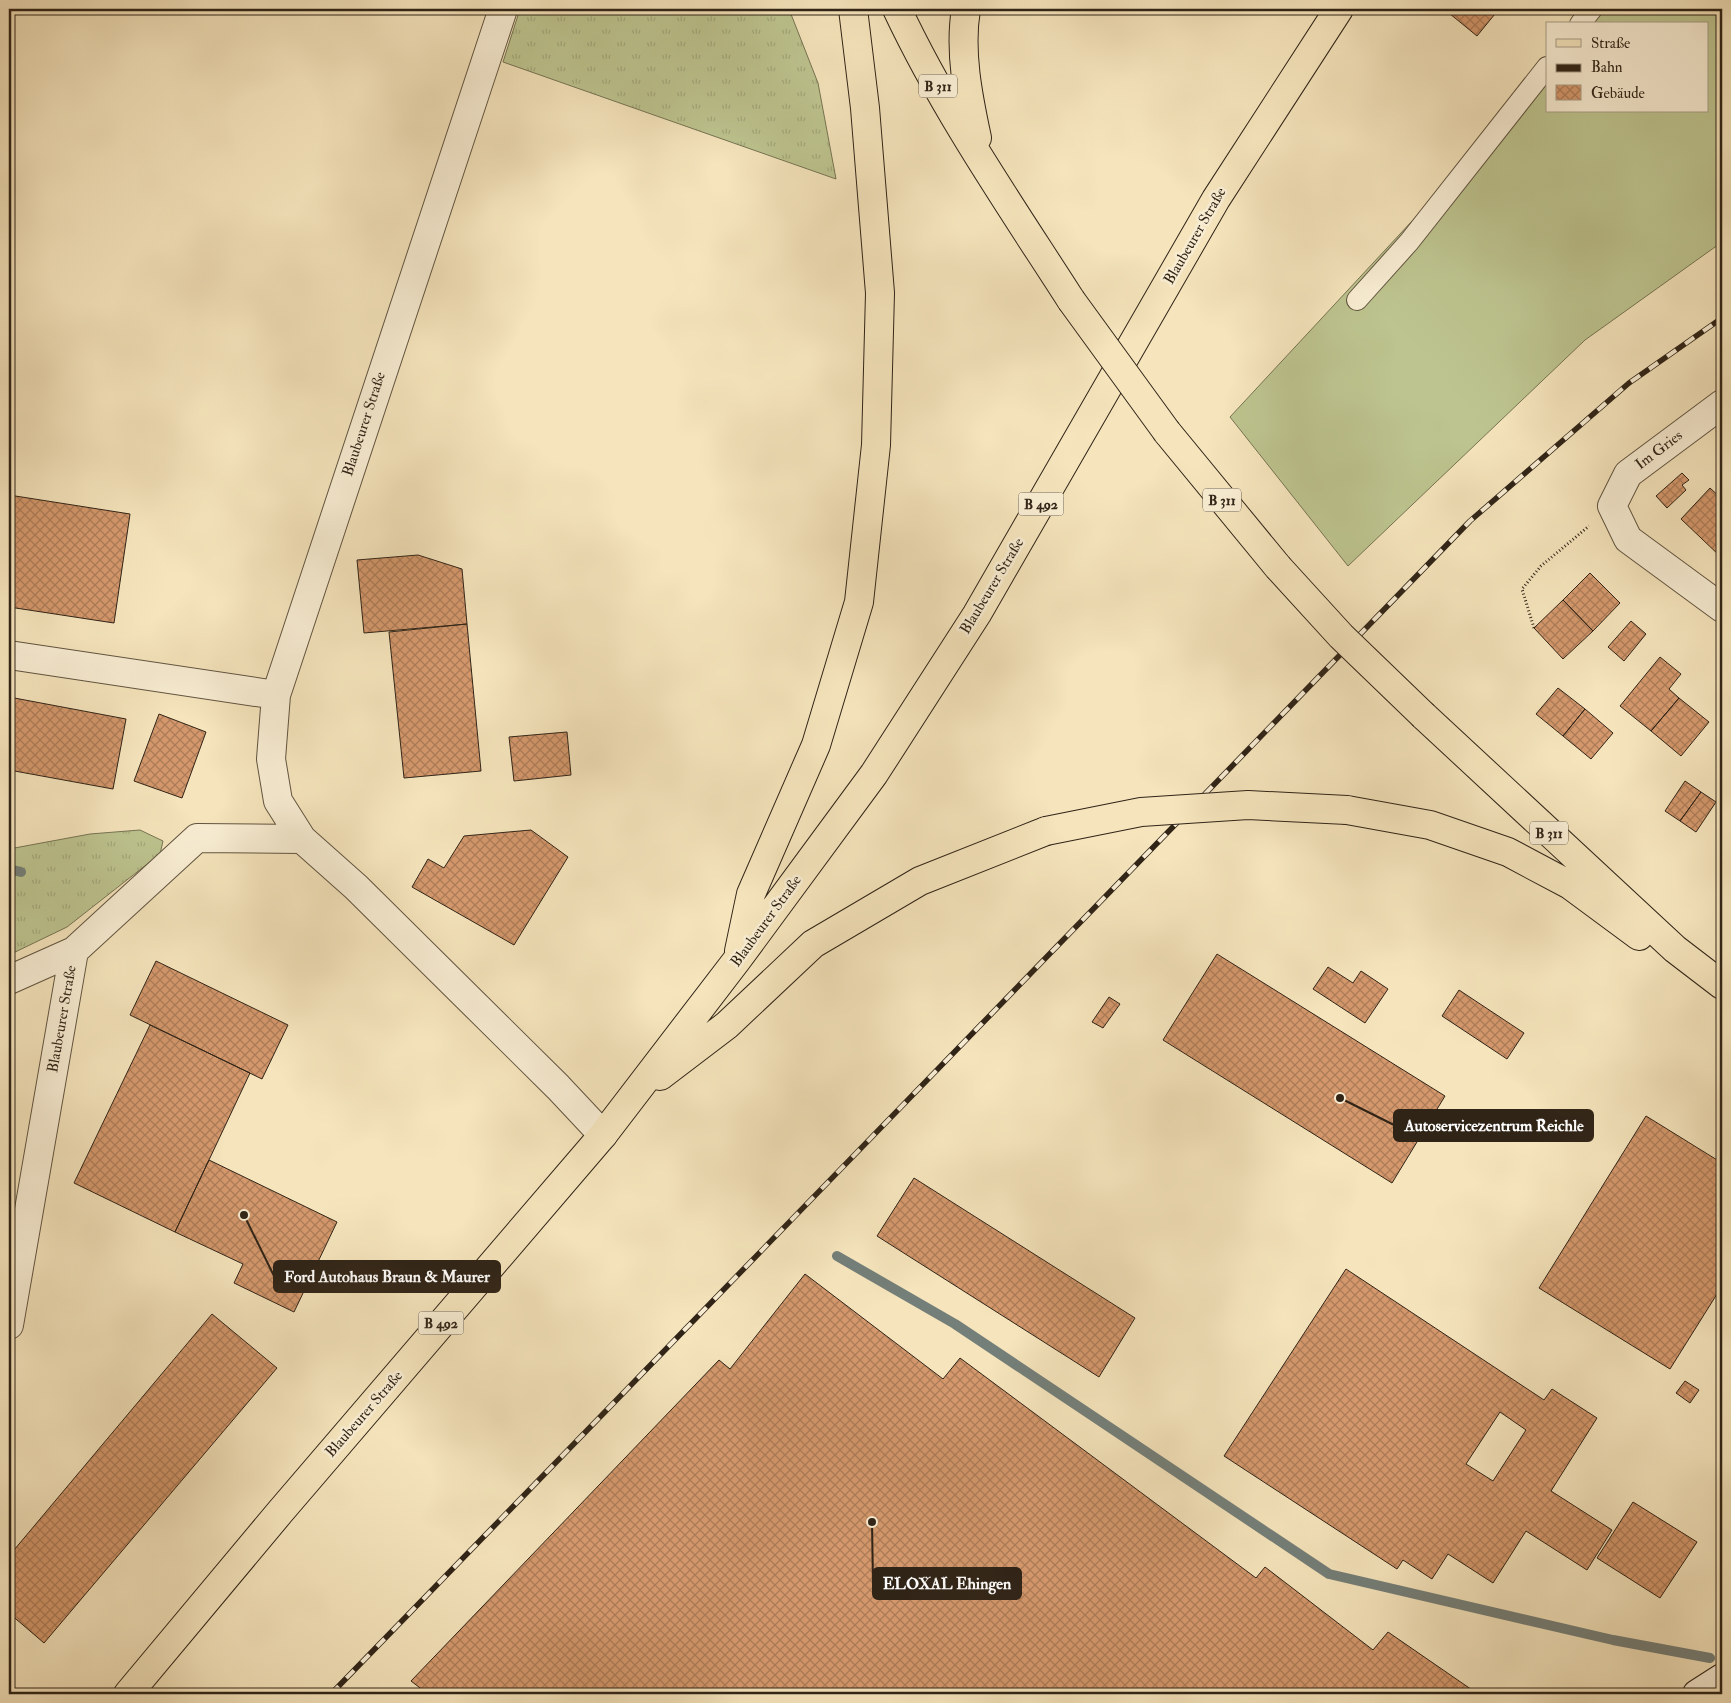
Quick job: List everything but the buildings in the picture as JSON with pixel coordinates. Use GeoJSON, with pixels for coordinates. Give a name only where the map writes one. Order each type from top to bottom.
{"type":"FeatureCollection","features":[{"type":"Feature","properties":{"kind":"main road"},"geometry":{"type":"LineString","coordinates":[[737,960],[751,894],[816,745],[858,602],[876,445],[880,293],[865,108],[853,9]]}},
{"type":"Feature","properties":{"kind":"main road","name":"B 311"},"geometry":{"type":"LineString","coordinates":[[897,9],[915,47],[981,161],[1071,300],[1167,432],[1278,567],[1341,636],[1424,716],[1675,949],[1722,985]]}},
{"type":"Feature","properties":{"kind":"main road"},"geometry":{"type":"LineString","coordinates":[[966,9],[963,27],[968,96],[981,161]]}},
{"type":"Feature","properties":{"kind":"main road","name":"Blaubeurer Straße"},"geometry":{"type":"LineString","coordinates":[[128,1694],[274,1519],[603,1135],[737,960],[874,774],[977,614],[1216,199],[1338,9]]}},
{"type":"Feature","properties":{"kind":"main road"},"geometry":{"type":"LineString","coordinates":[[631,1099],[727,1025],[813,944],[920,881],[1046,831],[1141,812],[1248,805],[1347,810],[1430,825],[1508,852],[1570,885],[1652,946],[1675,949]]}},
{"type":"Feature","properties":{"kind":"street","name":"Blaubeurer Straße"},"geometry":{"type":"LineString","coordinates":[[503,9],[276,695],[271,760],[278,801],[302,839],[356,887],[558,1087],[603,1135]]}},
{"type":"Feature","properties":{"kind":"street","name":"Im Gries"},"geometry":{"type":"LineString","coordinates":[[1612,506],[1628,474],[1722,404]]}},
{"type":"Feature","properties":{"kind":"street"},"geometry":{"type":"LineString","coordinates":[[1612,506],[1628,539],[1722,608]]}},
{"type":"Feature","properties":{"kind":"street"},"geometry":{"type":"LineString","coordinates":[[9,655],[276,695]]}},
{"type":"Feature","properties":{"kind":"street","name":"Blaubeurer Straße"},"geometry":{"type":"LineString","coordinates":[[9,1325],[74,952],[197,838],[302,839]]}},
{"type":"Feature","properties":{"kind":"street"},"geometry":{"type":"LineString","coordinates":[[9,980],[74,952]]}},
{"type":"Feature","properties":{"kind":"street"},"geometry":{"type":"LineString","coordinates":[[1696,1694],[1722,1678]]}},
{"type":"Feature","properties":{"kind":"lane"},"geometry":{"type":"LineString","coordinates":[[1582,22],[1592,9]]}},
{"type":"Feature","properties":{"kind":"lane"},"geometry":{"type":"LineString","coordinates":[[1358,300],[1409,242],[1546,68]]}},
{"type":"Feature","properties":{"kind":"path"},"geometry":{"type":"LineString","coordinates":[[1534,628],[1522,589],[1541,566],[1612,506]]}},
{"type":"Feature","properties":{"kind":"green space"},"geometry":{"type":"Polygon","coordinates":[[[520,9],[789,9],[818,83],[836,179],[503,62],[520,9]]]}},
{"type":"Feature","properties":{"kind":"green space"},"geometry":{"type":"Polygon","coordinates":[[[1587,9],[1722,9],[1722,242],[1585,340],[1348,566],[1230,417],[1478,150],[1546,61],[1546,112],[1708,112],[1708,22],[1577,22],[1587,9]]]}},
{"type":"Feature","properties":{"kind":"green space"},"geometry":{"type":"Polygon","coordinates":[[[140,830],[163,841],[160,854],[67,927],[9,955],[9,849],[90,834],[140,830]]]}},
{"type":"Feature","properties":{"kind":"waterway"},"geometry":{"type":"LineString","coordinates":[[9,869],[21,872]]}},
{"type":"Feature","properties":{"kind":"waterway"},"geometry":{"type":"LineString","coordinates":[[837,1256],[955,1324],[1329,1574],[1613,1640],[1710,1658]]}},
{"type":"Feature","properties":{"kind":"railway"},"geometry":{"type":"LineString","coordinates":[[331,1694],[1470,521],[1629,383],[1722,318]]}},
{"type":"Feature","properties":{"kind":"place","name":"Autoservicezentrum Reichle"},"geometry":{"type":"Point","coordinates":[1340,1098]}},
{"type":"Feature","properties":{"kind":"place","name":"Ford Autohaus Braun & Maurer"},"geometry":{"type":"Point","coordinates":[244,1215]}},
{"type":"Feature","properties":{"kind":"place","name":"ELOXAL Ehingen"},"geometry":{"type":"Point","coordinates":[872,1522]}}]}
